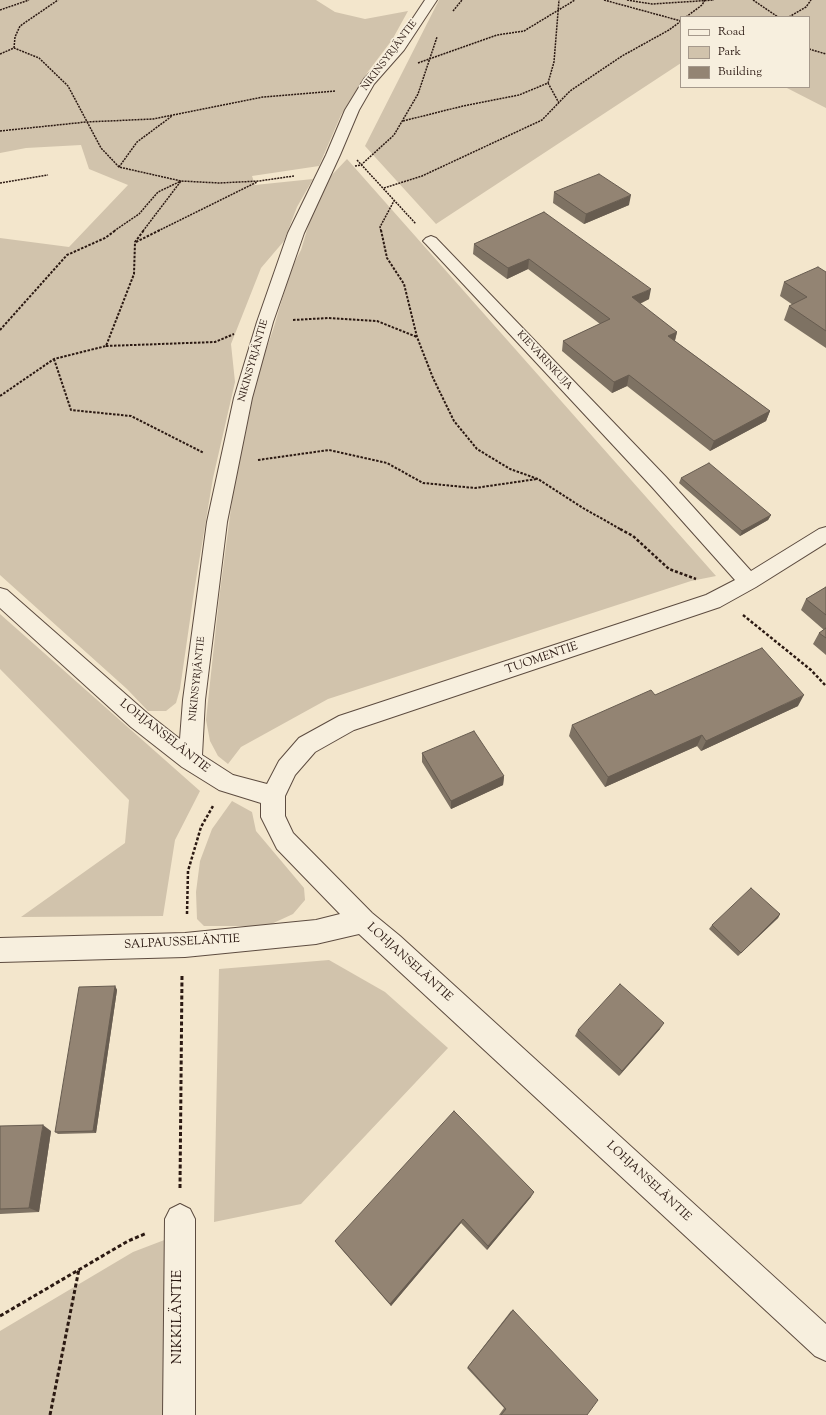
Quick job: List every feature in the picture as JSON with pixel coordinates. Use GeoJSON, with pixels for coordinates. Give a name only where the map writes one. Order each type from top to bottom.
{"type":"FeatureCollection","features":[{"type":"Feature","properties":{"kind":"street","name":"NIKINSYRJÄNTIE"},"geometry":{"type":"LineString","coordinates":[[190,760],[194,700],[217,522],[243,398],[265,322],[296,233],[352,110],[369,82],[400,46],[430,0]]}},
{"type":"Feature","properties":{"kind":"street","name":"KIEVARINKUJA"},"geometry":{"type":"LineString","coordinates":[[431,241],[653,476],[749,582]]}},
{"type":"Feature","properties":{"kind":"street","name":"TUOMENTIE"},"geometry":{"type":"LineString","coordinates":[[273,796],[287,768],[307,745],[347,723],[722,597],[826,534]]}},
{"type":"Feature","properties":{"kind":"street","name":"LOHJANSELÄNTIE"},"geometry":{"type":"LineString","coordinates":[[0,596],[138,720],[190,760],[227,783],[273,796],[273,817],[285,841],[363,921],[391,945],[826,1345]]}},
{"type":"Feature","properties":{"kind":"street","name":"SALPAUSSELÄNTIE"},"geometry":{"type":"LineString","coordinates":[[0,950],[185,945],[316,932],[363,921]]}},
{"type":"Feature","properties":{"kind":"street","name":"NIKKILÄNTIE"},"geometry":{"type":"LineString","coordinates":[[179,1415],[180,1219]]}},
{"type":"Feature","properties":{"kind":"path"},"geometry":{"type":"LineString","coordinates":[[0,10],[29,0]]}},
{"type":"Feature","properties":{"kind":"path"},"geometry":{"type":"LineString","coordinates":[[14,48],[15,37],[20,26],[58,0]]}},
{"type":"Feature","properties":{"kind":"path"},"geometry":{"type":"LineString","coordinates":[[452,12],[462,0]]}},
{"type":"Feature","properties":{"kind":"path"},"geometry":{"type":"LineString","coordinates":[[559,0],[560,11],[554,62],[548,83],[559,103]]}},
{"type":"Feature","properties":{"kind":"path"},"geometry":{"type":"LineString","coordinates":[[432,58],[497,35],[524,31],[560,11],[575,0]]}},
{"type":"Feature","properties":{"kind":"path"},"geometry":{"type":"LineString","coordinates":[[604,0],[680,21]]}},
{"type":"Feature","properties":{"kind":"path"},"geometry":{"type":"LineString","coordinates":[[627,0],[652,4],[714,0]]}},
{"type":"Feature","properties":{"kind":"path"},"geometry":{"type":"LineString","coordinates":[[687,16],[702,5],[705,0]]}},
{"type":"Feature","properties":{"kind":"path"},"geometry":{"type":"LineString","coordinates":[[753,0],[777,16]]}},
{"type":"Feature","properties":{"kind":"path"},"geometry":{"type":"LineString","coordinates":[[791,16],[806,7],[811,0]]}},
{"type":"Feature","properties":{"kind":"path"},"geometry":{"type":"LineString","coordinates":[[384,188],[422,176],[542,120],[570,91],[622,56],[669,30],[680,22]]}},
{"type":"Feature","properties":{"kind":"path"},"geometry":{"type":"LineString","coordinates":[[361,165],[394,136],[403,121],[418,94],[437,36]]}},
{"type":"Feature","properties":{"kind":"path"},"geometry":{"type":"LineString","coordinates":[[0,54],[14,48],[38,58],[68,86],[101,148],[120,167],[181,181],[219,184],[259,181],[324,172]]}},
{"type":"Feature","properties":{"kind":"path"},"geometry":{"type":"LineString","coordinates":[[810,49],[826,54]]}},
{"type":"Feature","properties":{"kind":"path"},"geometry":{"type":"LineString","coordinates":[[0,131],[86,122],[153,119],[263,97],[336,91],[369,82]]}},
{"type":"Feature","properties":{"kind":"path"},"geometry":{"type":"LineString","coordinates":[[403,121],[463,106],[519,95],[548,83]]}},
{"type":"Feature","properties":{"kind":"path"},"geometry":{"type":"LineString","coordinates":[[120,167],[137,142],[174,114]]}},
{"type":"Feature","properties":{"kind":"path"},"geometry":{"type":"LineString","coordinates":[[340,139],[361,165],[395,199],[431,241]]}},
{"type":"Feature","properties":{"kind":"path"},"geometry":{"type":"LineString","coordinates":[[0,183],[48,175]]}},
{"type":"Feature","properties":{"kind":"path"},"geometry":{"type":"LineString","coordinates":[[106,346],[134,274],[135,242],[181,181]]}},
{"type":"Feature","properties":{"kind":"path"},"geometry":{"type":"LineString","coordinates":[[0,330],[67,255],[105,238],[139,214],[158,192],[181,181]]}},
{"type":"Feature","properties":{"kind":"path"},"geometry":{"type":"LineString","coordinates":[[135,242],[259,181]]}},
{"type":"Feature","properties":{"kind":"path"},"geometry":{"type":"LineString","coordinates":[[395,199],[380,227],[387,258],[404,284],[417,337],[433,378],[454,421],[477,449],[510,470],[538,479],[583,508],[633,536],[669,569],[696,578],[722,597],[812,670],[826,686]]}},
{"type":"Feature","properties":{"kind":"path"},"geometry":{"type":"LineString","coordinates":[[0,396],[54,359],[106,346],[215,342],[265,322],[328,318],[377,321],[417,337]]}},
{"type":"Feature","properties":{"kind":"path"},"geometry":{"type":"LineString","coordinates":[[54,359],[71,410],[131,416],[194,449],[230,464],[329,450],[387,463],[423,483],[475,488],[538,479]]}},
{"type":"Feature","properties":{"kind":"path"},"geometry":{"type":"LineString","coordinates":[[0,1316],[128,1241],[180,1219],[182,974],[185,945],[188,871],[201,827],[227,783]]}},
{"type":"Feature","properties":{"kind":"path"},"geometry":{"type":"LineString","coordinates":[[50,1415],[79,1269]]}},
{"type":"Feature","properties":{"kind":"green space"},"geometry":{"type":"Polygon","coordinates":[[[0,0],[316,0],[335,12],[365,19],[408,11],[392,40],[367,73],[341,115],[319,166],[252,176],[255,185],[313,179],[297,207],[284,241],[261,268],[231,344],[235,382],[213,478],[180,689],[176,703],[166,711],[148,711],[127,689],[0,575],[0,238],[69,247],[128,185],[89,169],[81,145],[26,148],[0,153],[0,0]]]}},
{"type":"Feature","properties":{"kind":"green space"},"geometry":{"type":"Polygon","coordinates":[[[439,0],[826,0],[826,108],[787,88],[810,88],[810,16],[680,16],[680,64],[436,224],[365,146],[439,0]]]}},
{"type":"Feature","properties":{"kind":"green space"},"geometry":{"type":"Polygon","coordinates":[[[347,159],[716,576],[691,581],[328,699],[241,747],[228,764],[218,756],[210,741],[206,720],[219,599],[233,493],[258,372],[273,330],[291,269],[301,250],[310,220],[328,179],[347,159]]]}},
{"type":"Feature","properties":{"kind":"green space"},"geometry":{"type":"Polygon","coordinates":[[[0,614],[200,791],[175,840],[163,916],[21,917],[125,843],[129,800],[0,669],[0,614]]]}},
{"type":"Feature","properties":{"kind":"green space"},"geometry":{"type":"Polygon","coordinates":[[[232,801],[252,812],[256,831],[304,888],[305,900],[293,914],[267,926],[204,926],[197,919],[196,892],[200,861],[212,829],[232,801]]]}},
{"type":"Feature","properties":{"kind":"green space"},"geometry":{"type":"Polygon","coordinates":[[[329,960],[385,992],[448,1048],[301,1204],[214,1222],[219,969],[329,960]]]}},
{"type":"Feature","properties":{"kind":"green space"},"geometry":{"type":"Polygon","coordinates":[[[167,1239],[165,1415],[0,1415],[0,1331],[133,1252],[167,1239]]]}},
{"type":"Feature","properties":{"kind":"building"},"geometry":{"type":"Polygon","coordinates":[[[599,174],[631,195],[586,214],[554,192],[599,174]]]}},
{"type":"Feature","properties":{"kind":"building"},"geometry":{"type":"Polygon","coordinates":[[[544,212],[651,289],[632,297],[677,332],[668,336],[770,411],[714,441],[629,375],[614,382],[563,341],[610,319],[529,259],[508,268],[474,244],[544,212]]]}},
{"type":"Feature","properties":{"kind":"building"},"geometry":{"type":"Polygon","coordinates":[[[818,267],[826,272],[826,331],[789,306],[807,297],[784,282],[818,267]]]}},
{"type":"Feature","properties":{"kind":"building"},"geometry":{"type":"Polygon","coordinates":[[[709,463],[771,515],[742,531],[681,478],[709,463]]]}},
{"type":"Feature","properties":{"kind":"building"},"geometry":{"type":"Polygon","coordinates":[[[826,587],[826,615],[806,599],[826,587]]]}},
{"type":"Feature","properties":{"kind":"building"},"geometry":{"type":"Polygon","coordinates":[[[826,628],[826,638],[819,633],[826,628]]]}},
{"type":"Feature","properties":{"kind":"building"},"geometry":{"type":"Polygon","coordinates":[[[762,648],[804,695],[706,741],[702,735],[608,777],[572,725],[651,690],[655,695],[762,648]]]}},
{"type":"Feature","properties":{"kind":"building"},"geometry":{"type":"Polygon","coordinates":[[[474,731],[504,776],[451,801],[422,753],[474,731]]]}},
{"type":"Feature","properties":{"kind":"building"},"geometry":{"type":"Polygon","coordinates":[[[751,888],[780,914],[741,953],[712,925],[751,888]]]}},
{"type":"Feature","properties":{"kind":"building"},"geometry":{"type":"Polygon","coordinates":[[[620,984],[664,1023],[622,1071],[578,1030],[620,984]]]}},
{"type":"Feature","properties":{"kind":"building"},"geometry":{"type":"Polygon","coordinates":[[[115,986],[93,1131],[55,1132],[79,987],[115,986]]]}},
{"type":"Feature","properties":{"kind":"building"},"geometry":{"type":"Polygon","coordinates":[[[454,1111],[534,1192],[488,1246],[463,1219],[390,1304],[335,1241],[454,1111]]]}},
{"type":"Feature","properties":{"kind":"building"},"geometry":{"type":"Polygon","coordinates":[[[43,1125],[29,1208],[0,1209],[0,1126],[43,1125]]]}},
{"type":"Feature","properties":{"kind":"building"},"geometry":{"type":"Polygon","coordinates":[[[513,1310],[598,1400],[587,1415],[501,1415],[506,1409],[468,1367],[513,1310]]]}}]}
